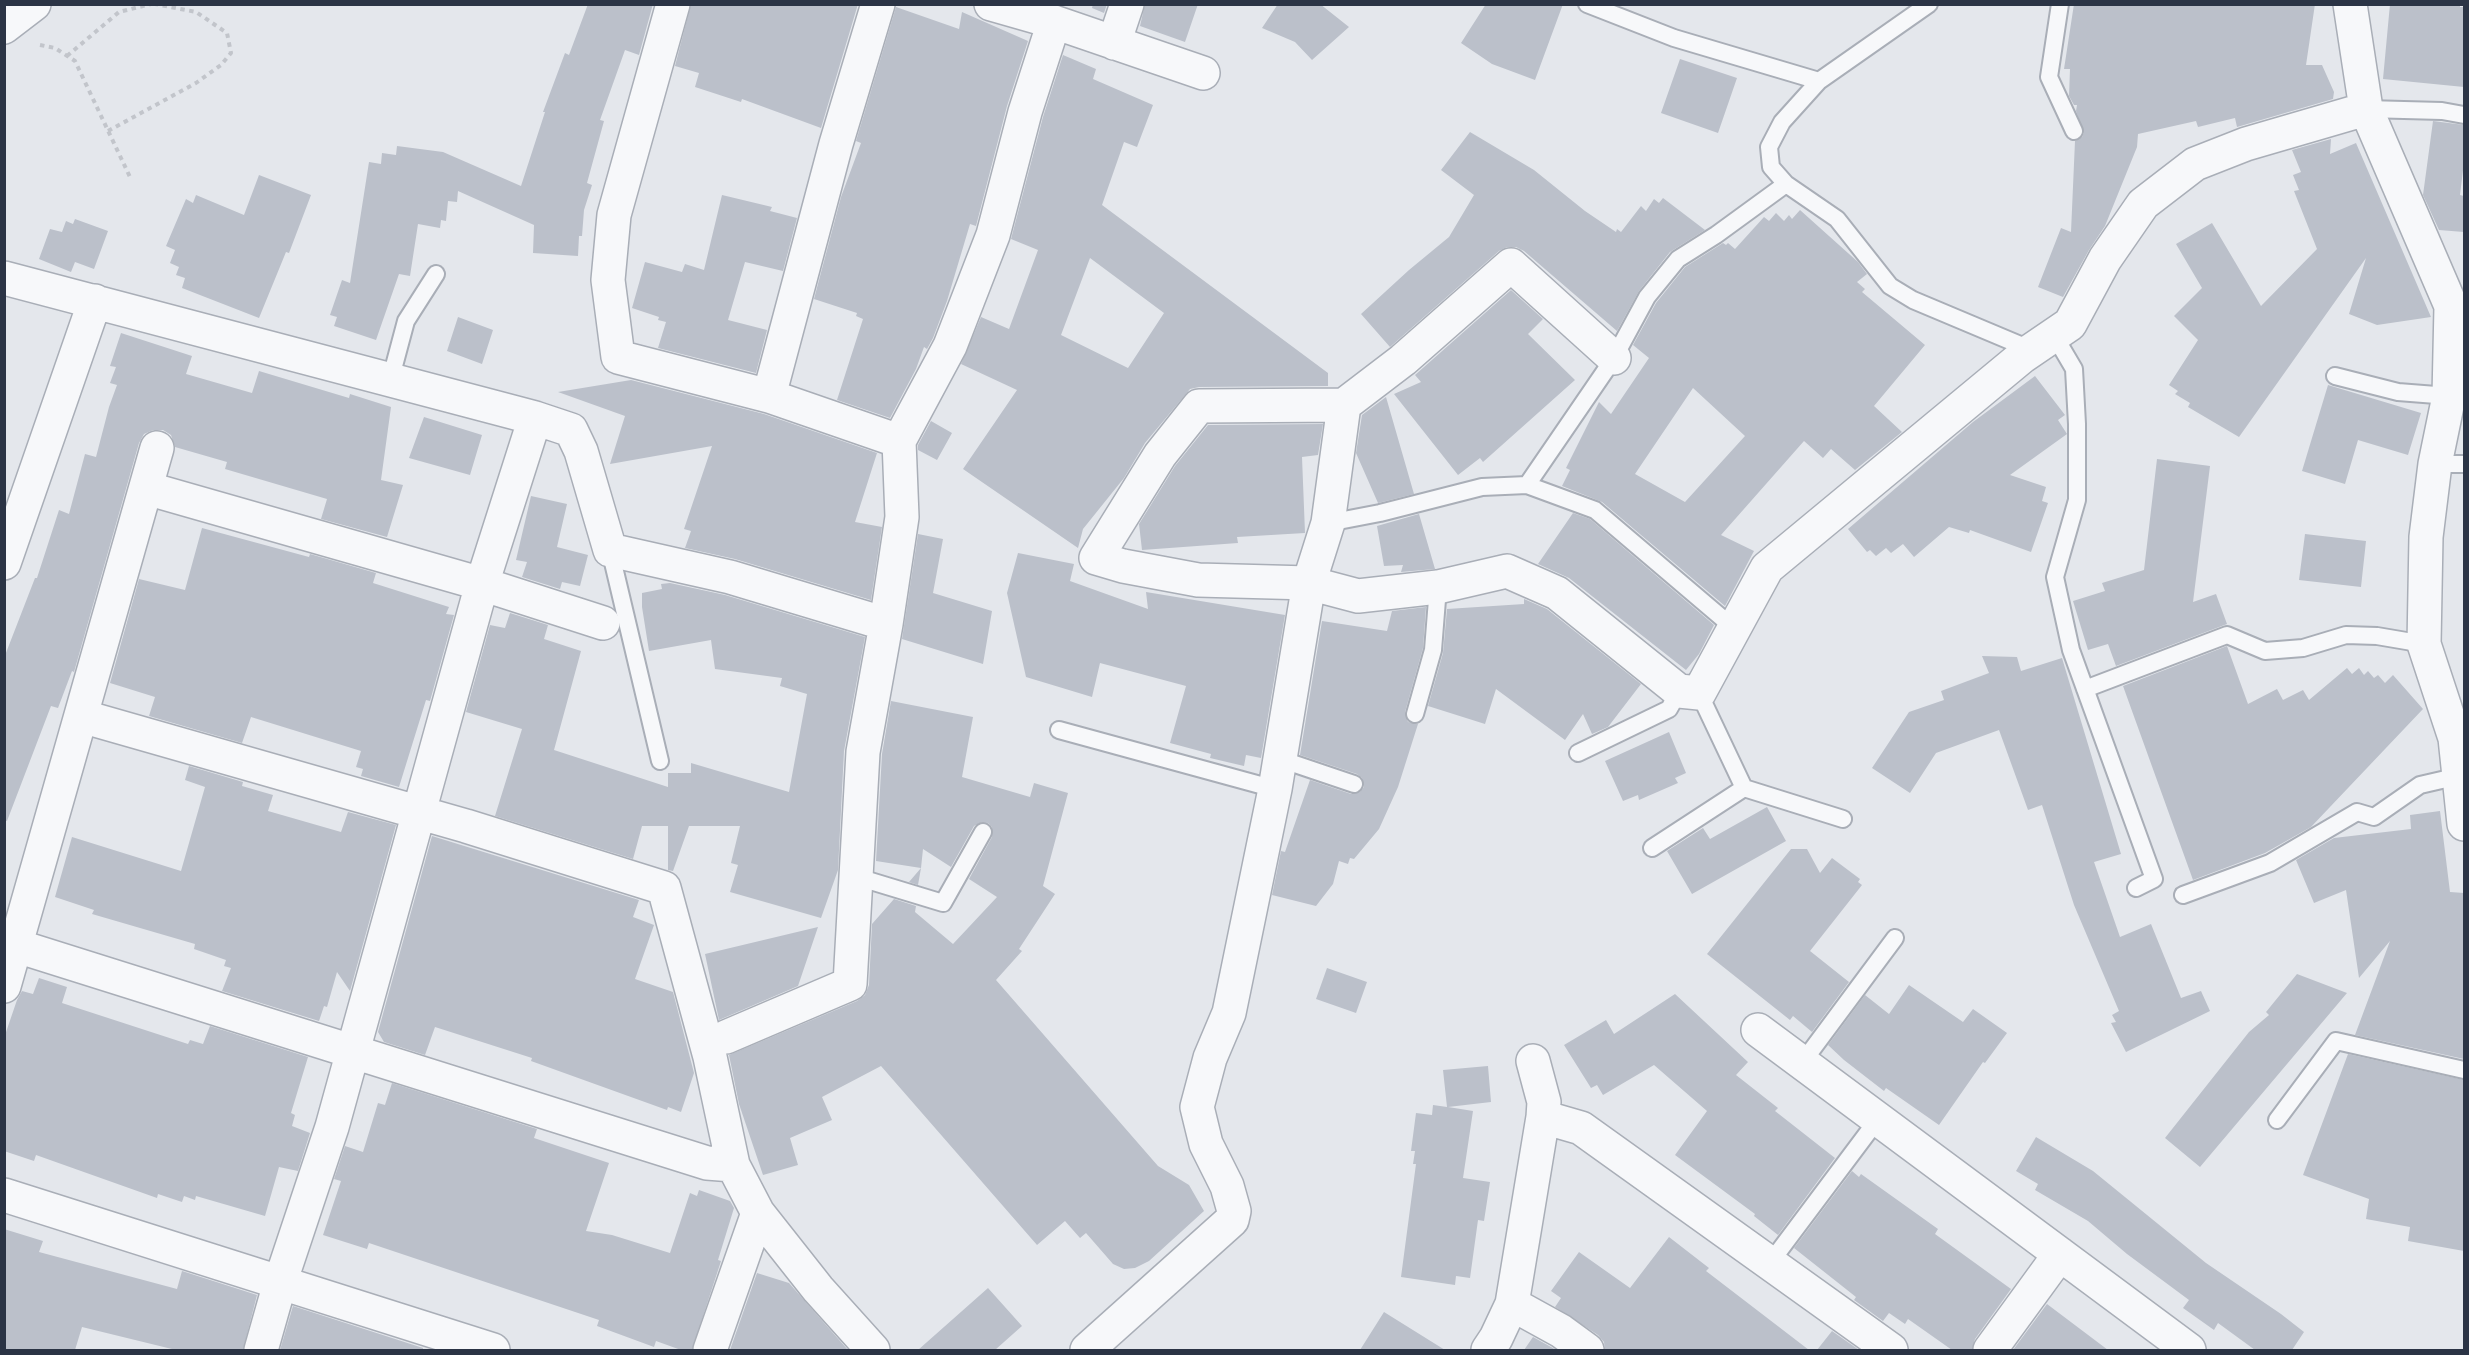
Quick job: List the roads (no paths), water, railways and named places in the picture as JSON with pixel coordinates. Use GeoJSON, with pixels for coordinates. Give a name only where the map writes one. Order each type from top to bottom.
{"type":"FeatureCollection","features":[{"type":"Feature","properties":{"kind":"street"},"geometry":{"type":"LineString","coordinates":[[4,27],[34,4]]}},
{"type":"Feature","properties":{"kind":"street"},"geometry":{"type":"LineString","coordinates":[[673,4],[614,215],[608,280],[618,357],[769,396],[899,441]]}},
{"type":"Feature","properties":{"kind":"street"},"geometry":{"type":"LineString","coordinates":[[769,396],[836,144],[878,4]]}},
{"type":"Feature","properties":{"kind":"street"},"geometry":{"type":"LineString","coordinates":[[991,4],[1054,22],[1203,73]]}},
{"type":"Feature","properties":{"kind":"street"},"geometry":{"type":"LineString","coordinates":[[1114,43],[1127,4]]}},
{"type":"Feature","properties":{"kind":"street"},"geometry":{"type":"LineString","coordinates":[[2350,4],[2366,109],[2458,295],[2449,396],[2450,464],[2426,537],[2424,644],[2460,741],[2459,776],[2464,824]]}},
{"type":"Feature","properties":{"kind":"street"},"geometry":{"type":"LineString","coordinates":[[726,1037],[850,984],[862,752],[886,624],[902,517],[899,441],[950,346],[993,235],[1025,112],[1054,22]]}},
{"type":"Feature","properties":{"kind":"street"},"geometry":{"type":"LineString","coordinates":[[1614,358],[1511,265],[1403,360],[1344,405],[1199,406],[1160,454],[1096,558],[1123,566],[1198,580],[1309,583],[1358,596],[1438,587],[1507,571],[1557,593],[1689,692],[1735,629],[1767,568],[1913,445],[2043,342],[2070,324],[2105,259],[2143,204],[2195,165],[2246,144],[2366,109]]}},
{"type":"Feature","properties":{"kind":"street"},"geometry":{"type":"LineString","coordinates":[[4,278],[535,418],[571,430],[581,451],[610,550],[730,577],[886,624]]}},
{"type":"Feature","properties":{"kind":"street"},"geometry":{"type":"LineString","coordinates":[[4,563],[95,301]]}},
{"type":"Feature","properties":{"kind":"street"},"geometry":{"type":"LineString","coordinates":[[1087,1350],[1232,1220],[1234,1211],[1227,1186],[1206,1144],[1197,1107],[1210,1058],[1229,1012],[1277,774],[1309,583],[1328,523],[1344,405]]}},
{"type":"Feature","properties":{"kind":"street"},"geometry":{"type":"LineString","coordinates":[[261,1350],[280,1283],[332,1127],[482,584],[535,418]]}},
{"type":"Feature","properties":{"kind":"street"},"geometry":{"type":"LineString","coordinates":[[4,986],[157,448]]}},
{"type":"Feature","properties":{"kind":"street"},"geometry":{"type":"LineString","coordinates":[[146,488],[482,584],[603,623]]}},
{"type":"Feature","properties":{"kind":"street"},"geometry":{"type":"LineString","coordinates":[[81,716],[420,813],[664,888],[710,1058],[734,1165],[758,1213],[818,1289],[873,1350]]}},
{"type":"Feature","properties":{"kind":"street"},"geometry":{"type":"LineString","coordinates":[[16,946],[707,1162],[734,1165]]}},
{"type":"Feature","properties":{"kind":"street"},"geometry":{"type":"LineString","coordinates":[[1758,1030],[2189,1350]]}},
{"type":"Feature","properties":{"kind":"street"},"geometry":{"type":"LineString","coordinates":[[1488,1350],[1512,1304],[1543,1117],[1544,1102],[1533,1061]]}},
{"type":"Feature","properties":{"kind":"street"},"geometry":{"type":"LineString","coordinates":[[1543,1117],[1581,1128],[1891,1350]]}},
{"type":"Feature","properties":{"kind":"street"},"geometry":{"type":"LineString","coordinates":[[4,1195],[494,1350]]}},
{"type":"Feature","properties":{"kind":"street"},"geometry":{"type":"LineString","coordinates":[[710,1350],[758,1213]]}},
{"type":"Feature","properties":{"kind":"street"},"geometry":{"type":"LineString","coordinates":[[1990,1350],[2060,1254]]}},
{"type":"Feature","properties":{"kind":"street"},"geometry":{"type":"LineString","coordinates":[[1512,1304],[1587,1350]]}},
{"type":"Feature","properties":{"kind":"lane"},"geometry":{"type":"LineString","coordinates":[[1587,4],[1674,38],[1819,81]]}},
{"type":"Feature","properties":{"kind":"lane"},"geometry":{"type":"LineString","coordinates":[[1929,4],[1819,81],[1782,122],[1769,147],[1771,167],[1786,184],[1837,219],[1890,286],[1913,300],[2043,342],[2074,369],[2077,500],[2055,577],[2071,650],[2154,879],[2136,888]]}},
{"type":"Feature","properties":{"kind":"lane"},"geometry":{"type":"LineString","coordinates":[[2060,4],[2049,76],[2074,132]]}},
{"type":"Feature","properties":{"kind":"lane"},"geometry":{"type":"LineString","coordinates":[[2366,109],[2442,111],[2464,115]]}},
{"type":"Feature","properties":{"kind":"lane"},"geometry":{"type":"LineString","coordinates":[[1527,485],[1614,358],[1647,297],[1678,259],[1716,235],[1786,184]]}},
{"type":"Feature","properties":{"kind":"lane"},"geometry":{"type":"LineString","coordinates":[[390,381],[406,321],[436,274]]}},
{"type":"Feature","properties":{"kind":"lane"},"geometry":{"type":"LineString","coordinates":[[2335,376],[2398,392],[2449,396]]}},
{"type":"Feature","properties":{"kind":"lane"},"geometry":{"type":"LineString","coordinates":[[1328,523],[1380,513],[1482,487],[1527,485],[1595,510],[1735,629]]}},
{"type":"Feature","properties":{"kind":"lane"},"geometry":{"type":"LineString","coordinates":[[610,550],[660,761]]}},
{"type":"Feature","properties":{"kind":"lane"},"geometry":{"type":"LineString","coordinates":[[1415,714],[1433,650],[1438,587]]}},
{"type":"Feature","properties":{"kind":"lane"},"geometry":{"type":"LineString","coordinates":[[2085,689],[2227,635],[2265,651],[2303,648],[2346,635],[2377,636],[2424,644]]}},
{"type":"Feature","properties":{"kind":"lane"},"geometry":{"type":"LineString","coordinates":[[1578,753],[1669,709],[1689,692],[1744,788],[1843,819]]}},
{"type":"Feature","properties":{"kind":"lane"},"geometry":{"type":"LineString","coordinates":[[1059,730],[1277,774],[1354,784]]}},
{"type":"Feature","properties":{"kind":"lane"},"geometry":{"type":"LineString","coordinates":[[2183,895],[2270,863],[2357,812],[2374,817],[2420,784],[2459,776]]}},
{"type":"Feature","properties":{"kind":"lane"},"geometry":{"type":"LineString","coordinates":[[1652,848],[1744,788]]}},
{"type":"Feature","properties":{"kind":"lane"},"geometry":{"type":"LineString","coordinates":[[854,876],[943,903],[983,832]]}},
{"type":"Feature","properties":{"kind":"lane"},"geometry":{"type":"LineString","coordinates":[[1802,1063],[1895,938]]}},
{"type":"Feature","properties":{"kind":"lane"},"geometry":{"type":"LineString","coordinates":[[2277,1120],[2336,1041],[2464,1070]]}},
{"type":"Feature","properties":{"kind":"lane"},"geometry":{"type":"LineString","coordinates":[[1770,1263],[1878,1119]]}}]}
